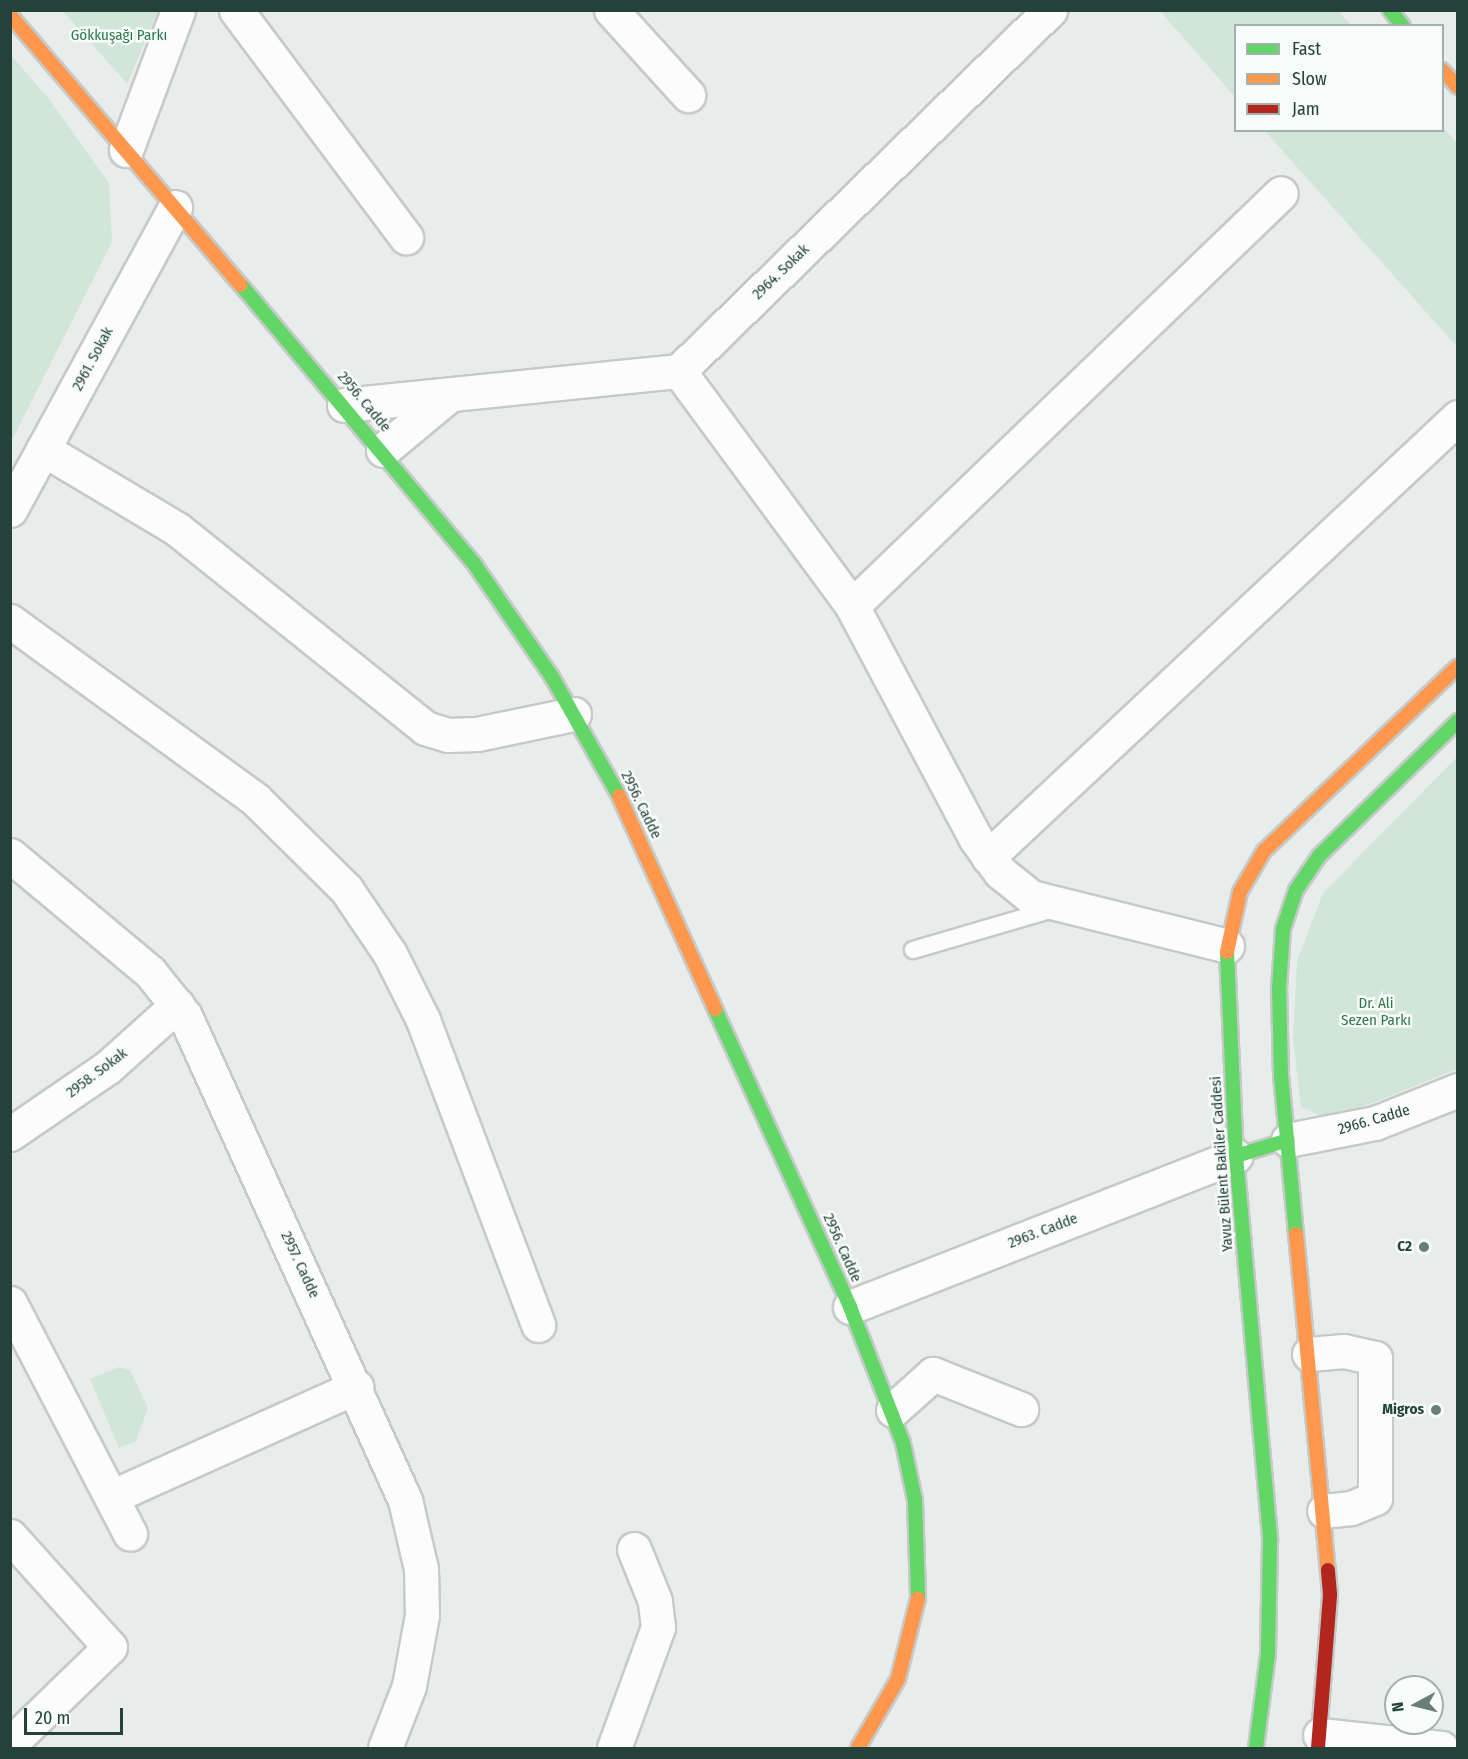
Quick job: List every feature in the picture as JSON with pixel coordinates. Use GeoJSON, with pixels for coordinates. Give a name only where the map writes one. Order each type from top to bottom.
{"type":"FeatureCollection","features":[{"type":"Feature","properties":{"kind":"street"},"geometry":{"type":"LineString","coordinates":[[126,150],[178,10]]}},
{"type":"Feature","properties":{"kind":"street"},"geometry":{"type":"LineString","coordinates":[[236,10],[406,237]]}},
{"type":"Feature","properties":{"kind":"street"},"geometry":{"type":"LineString","coordinates":[[611,10],[688,95]]}},
{"type":"Feature","properties":{"kind":"street","name":"2964. Sokak"},"geometry":{"type":"LineString","coordinates":[[679,371],[1050,10]]}},
{"type":"Feature","properties":{"kind":"street"},"geometry":{"type":"LineString","coordinates":[[1390,10],[1401,24]]}},
{"type":"Feature","properties":{"kind":"street","name":"2956. Cadde"},"geometry":{"type":"LineString","coordinates":[[10,15],[383,450],[495,592],[574,714],[629,817],[850,1307],[893,1410],[915,1500],[918,1605],[898,1679],[858,1749]]}},
{"type":"Feature","properties":{"kind":"street"},"geometry":{"type":"LineString","coordinates":[[1444,71],[1458,87]]}},
{"type":"Feature","properties":{"kind":"street"},"geometry":{"type":"LineString","coordinates":[[852,606],[1281,193]]}},
{"type":"Feature","properties":{"kind":"street","name":"2961. Sokak"},"geometry":{"type":"LineString","coordinates":[[10,510],[175,207]]}},
{"type":"Feature","properties":{"kind":"street"},"geometry":{"type":"LineString","coordinates":[[344,405],[679,371],[852,606],[988,857],[1031,897],[1060,907],[1227,946]]}},
{"type":"Feature","properties":{"kind":"street"},"geometry":{"type":"LineString","coordinates":[[383,450],[448,396]]}},
{"type":"Feature","properties":{"kind":"street"},"geometry":{"type":"LineString","coordinates":[[988,857],[1458,417]]}},
{"type":"Feature","properties":{"kind":"street"},"geometry":{"type":"LineString","coordinates":[[44,449],[177,529],[425,728],[448,735],[477,735],[574,714]]}},
{"type":"Feature","properties":{"kind":"street"},"geometry":{"type":"LineString","coordinates":[[10,621],[256,800],[346,889],[390,954],[423,1020],[538,1325]]}},
{"type":"Feature","properties":{"kind":"street","name":"Yavuz Bülent Bakiler Caddesi"},"geometry":{"type":"LineString","coordinates":[[1256,1749],[1269,1645],[1270,1540],[1236,1156],[1227,946],[1240,892],[1264,851],[1458,666]]}},
{"type":"Feature","properties":{"kind":"street"},"geometry":{"type":"LineString","coordinates":[[1441,1749],[1319,1742],[1329,1627],[1324,1511],[1279,1030],[1281,953],[1288,909],[1319,856],[1458,722]]}},
{"type":"Feature","properties":{"kind":"street","name":"2957. Cadde"},"geometry":{"type":"LineString","coordinates":[[10,855],[150,972],[177,1005],[197,1040],[356,1387],[405,1500],[421,1569],[422,1615],[414,1662],[385,1749]]}},
{"type":"Feature","properties":{"kind":"street","name":"2958. Sokak"},"geometry":{"type":"LineString","coordinates":[[10,1134],[108,1067],[177,1005]]}},
{"type":"Feature","properties":{"kind":"street","name":"2966. Cadde"},"geometry":{"type":"LineString","coordinates":[[1288,1140],[1375,1123],[1458,1090]]}},
{"type":"Feature","properties":{"kind":"street"},"geometry":{"type":"LineString","coordinates":[[1236,1156],[1288,1140]]}},
{"type":"Feature","properties":{"kind":"street","name":"2963. Cadde"},"geometry":{"type":"LineString","coordinates":[[850,1307],[1236,1156]]}},
{"type":"Feature","properties":{"kind":"street"},"geometry":{"type":"LineString","coordinates":[[10,1303],[130,1534]]}},
{"type":"Feature","properties":{"kind":"street"},"geometry":{"type":"LineString","coordinates":[[1309,1353],[1344,1351],[1375,1358],[1375,1498],[1351,1508],[1324,1511]]}},
{"type":"Feature","properties":{"kind":"street"},"geometry":{"type":"LineString","coordinates":[[893,1410],[933,1374],[1021,1409]]}},
{"type":"Feature","properties":{"kind":"street"},"geometry":{"type":"LineString","coordinates":[[111,1497],[356,1387]]}},
{"type":"Feature","properties":{"kind":"street"},"geometry":{"type":"LineString","coordinates":[[10,1536],[110,1647],[10,1744]]}},
{"type":"Feature","properties":{"kind":"street"},"geometry":{"type":"LineString","coordinates":[[614,1749],[658,1627],[655,1601],[634,1549]]}},
{"type":"Feature","properties":{"kind":"lane"},"geometry":{"type":"LineString","coordinates":[[913,950],[1060,907]]}},
{"type":"Feature","properties":{"kind":"green space","name":"Gökkuşağı Parkı"},"geometry":{"type":"Polygon","coordinates":[[[63,11],[158,11],[127,84],[63,11]]]}},
{"type":"Feature","properties":{"kind":"green space"},"geometry":{"type":"Polygon","coordinates":[[[1160,11],[1338,11],[1350,24],[1234,24],[1234,96],[1160,11]]]}},
{"type":"Feature","properties":{"kind":"green space"},"geometry":{"type":"Polygon","coordinates":[[[11,55],[49,99],[109,183],[112,242],[11,442],[11,55]]]}},
{"type":"Feature","properties":{"kind":"green space"},"geometry":{"type":"Polygon","coordinates":[[[1444,128],[1457,143],[1457,347],[1266,132],[1444,132],[1444,128]]]}},
{"type":"Feature","properties":{"kind":"green space","name":"Dr. Ali Sezen Parkı"},"geometry":{"type":"Polygon","coordinates":[[[1457,757],[1457,1069],[1330,1120],[1301,1107],[1293,1040],[1297,961],[1323,893],[1457,757]]]}},
{"type":"Feature","properties":{"kind":"green space"},"geometry":{"type":"Polygon","coordinates":[[[119,1367],[130,1370],[148,1408],[136,1441],[119,1448],[90,1379],[119,1367]]]}},
{"type":"Feature","properties":{"kind":"traffic: fast"},"geometry":{"type":"LineString","coordinates":[[1390,10],[1401,24]]}},
{"type":"Feature","properties":{"kind":"traffic: fast"},"geometry":{"type":"LineString","coordinates":[[241,285],[475,565],[552,677],[619,796]]}},
{"type":"Feature","properties":{"kind":"traffic: fast"},"geometry":{"type":"LineString","coordinates":[[1296,1234],[1281,1075],[1279,989],[1283,929],[1296,890],[1319,856],[1458,721]]}},
{"type":"Feature","properties":{"kind":"traffic: fast"},"geometry":{"type":"LineString","coordinates":[[1227,952],[1236,1156],[1270,1540],[1268,1654],[1256,1748]]}},
{"type":"Feature","properties":{"kind":"traffic: fast"},"geometry":{"type":"LineString","coordinates":[[715,1009],[850,1307],[903,1443],[915,1500],[918,1598]]}},
{"type":"Feature","properties":{"kind":"traffic: fast"},"geometry":{"type":"LineString","coordinates":[[1236,1156],[1288,1140]]}},
{"type":"Feature","properties":{"kind":"traffic: slow"},"geometry":{"type":"LineString","coordinates":[[10,15],[241,285]]}},
{"type":"Feature","properties":{"kind":"traffic: slow"},"geometry":{"type":"LineString","coordinates":[[1444,72],[1458,87]]}},
{"type":"Feature","properties":{"kind":"traffic: slow"},"geometry":{"type":"LineString","coordinates":[[1227,952],[1240,892],[1264,851],[1458,666]]}},
{"type":"Feature","properties":{"kind":"traffic: slow"},"geometry":{"type":"LineString","coordinates":[[619,796],[715,1009]]}},
{"type":"Feature","properties":{"kind":"traffic: slow"},"geometry":{"type":"LineString","coordinates":[[1296,1234],[1328,1570]]}},
{"type":"Feature","properties":{"kind":"traffic: slow"},"geometry":{"type":"LineString","coordinates":[[858,1748],[898,1679],[918,1598]]}},
{"type":"Feature","properties":{"kind":"traffic: jam"},"geometry":{"type":"LineString","coordinates":[[1318,1748],[1330,1594],[1328,1570]]}},
{"type":"Feature","properties":{"kind":"place","name":"C2"},"geometry":{"type":"Point","coordinates":[1424,1247]}},
{"type":"Feature","properties":{"kind":"place","name":"Migros"},"geometry":{"type":"Point","coordinates":[1436,1410]}}]}
